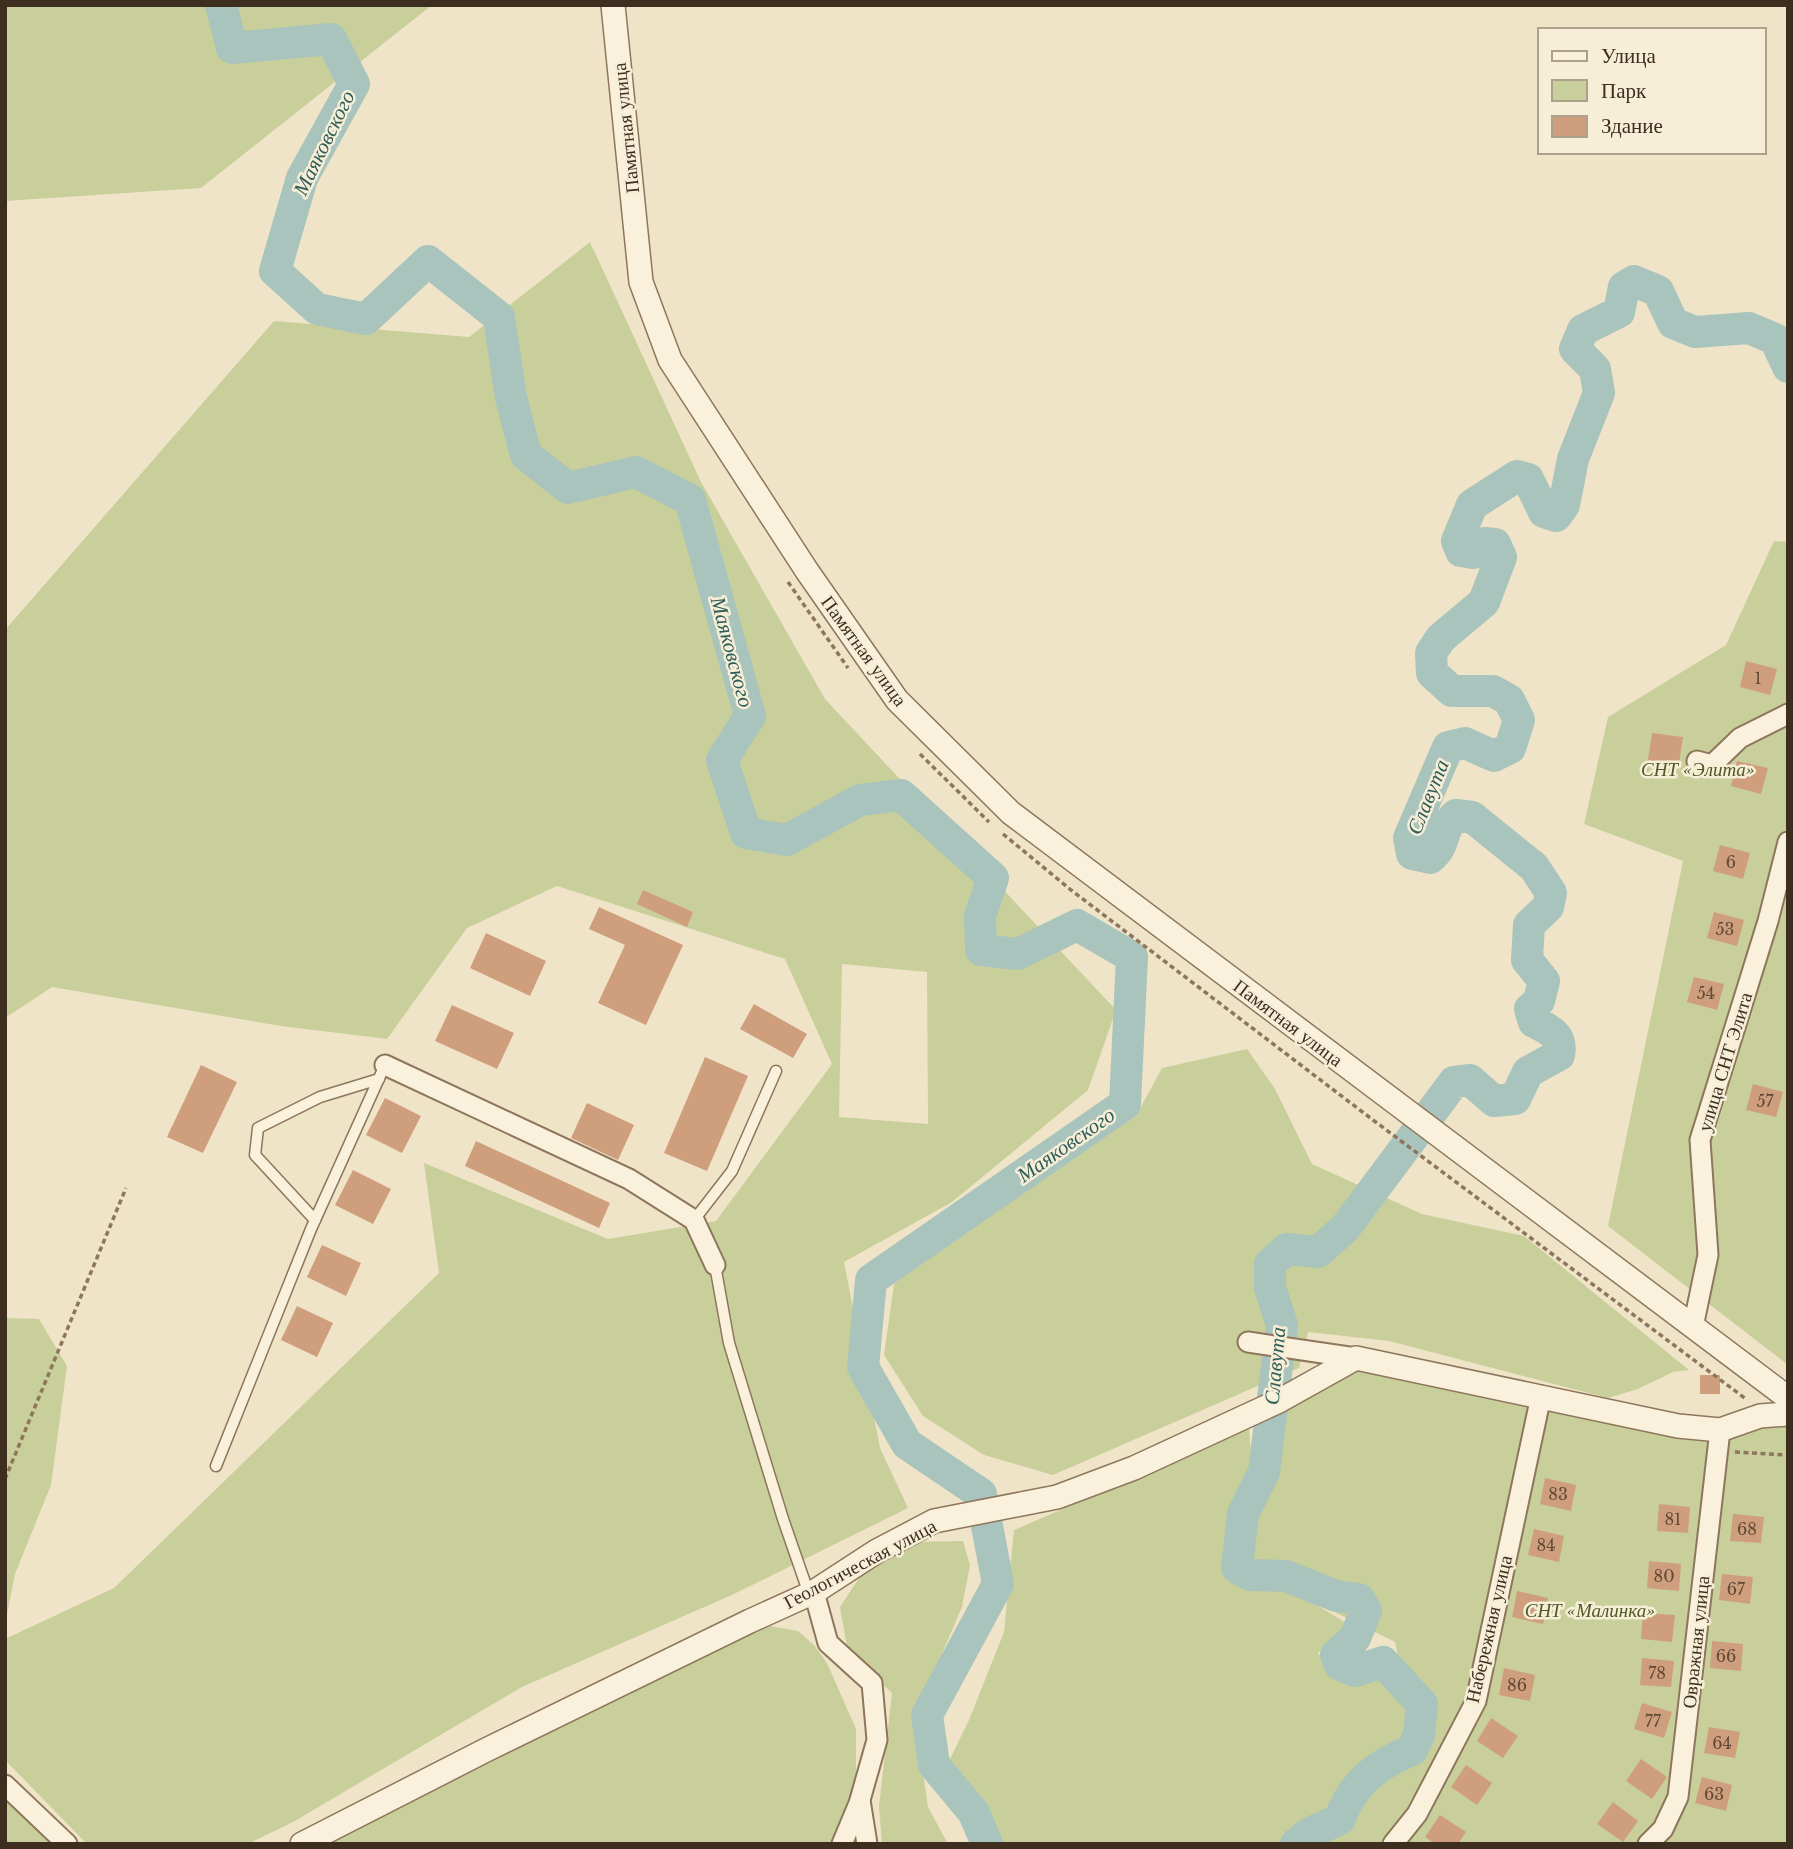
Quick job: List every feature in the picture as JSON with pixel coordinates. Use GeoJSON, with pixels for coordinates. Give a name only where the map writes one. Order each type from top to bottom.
{"type":"FeatureCollection","features":[{"type":"Feature","properties":{"kind":"street","name":"Памятная улица"},"geometry":{"type":"LineString","coordinates":[[614,5],[641,282],[670,360],[807,571],[897,700],[1012,813],[1693,1327]]}},
{"type":"Feature","properties":{"kind":"street"},"geometry":{"type":"LineString","coordinates":[[1697,761],[1712,765],[1740,738],[1788,714]]}},
{"type":"Feature","properties":{"kind":"street","name":"улица СНТ Элита"},"geometry":{"type":"LineString","coordinates":[[1693,1327],[1708,1255],[1700,1140],[1780,911],[1788,842]]}},
{"type":"Feature","properties":{"kind":"street"},"geometry":{"type":"LineString","coordinates":[[382,1072],[629,1179],[694,1220],[715,1265]]}},
{"type":"Feature","properties":{"kind":"street"},"geometry":{"type":"LineString","coordinates":[[1693,1327],[1788,1398]]}},
{"type":"Feature","properties":{"kind":"street"},"geometry":{"type":"LineString","coordinates":[[1248,1342],[1356,1358],[1678,1426],[1720,1430],[1760,1416],[1788,1414]]}},
{"type":"Feature","properties":{"kind":"street","name":"Геологическая улица"},"geometry":{"type":"LineString","coordinates":[[302,1844],[750,1620],[812,1594],[877,1551],[934,1521],[1057,1497],[1134,1468],[1279,1401],[1356,1358]]}},
{"type":"Feature","properties":{"kind":"street","name":"Набережная улица"},"geometry":{"type":"LineString","coordinates":[[1393,1844],[1417,1814],[1476,1701],[1541,1396]]}},
{"type":"Feature","properties":{"kind":"street","name":"Овражная улица"},"geometry":{"type":"LineString","coordinates":[[1648,1844],[1663,1829],[1678,1797],[1720,1430]]}},
{"type":"Feature","properties":{"kind":"street"},"geometry":{"type":"LineString","coordinates":[[812,1594],[828,1643],[872,1683],[877,1740],[860,1800],[842,1844]]}},
{"type":"Feature","properties":{"kind":"street"},"geometry":{"type":"LineString","coordinates":[[5,1785],[66,1844]]}},
{"type":"Feature","properties":{"kind":"street"},"geometry":{"type":"LineString","coordinates":[[860,1800],[867,1844]]}},
{"type":"Feature","properties":{"kind":"lane"},"geometry":{"type":"LineString","coordinates":[[694,1220],[732,1171],[776,1071]]}},
{"type":"Feature","properties":{"kind":"lane"},"geometry":{"type":"LineString","coordinates":[[216,1465],[315,1220],[382,1072]]}},
{"type":"Feature","properties":{"kind":"lane"},"geometry":{"type":"LineString","coordinates":[[315,1220],[255,1155],[258,1128],[320,1097],[382,1072]]}},
{"type":"Feature","properties":{"kind":"lane"},"geometry":{"type":"LineString","coordinates":[[715,1265],[729,1343],[783,1519],[812,1594]]}},
{"type":"Feature","properties":{"kind":"path"},"geometry":{"type":"LineString","coordinates":[[5,1479],[126,1188]]}},
{"type":"Feature","properties":{"kind":"path"},"geometry":{"type":"LineString","coordinates":[[1729,1451],[1788,1455]]}},
{"type":"Feature","properties":{"kind":"green space"},"geometry":{"type":"Polygon","coordinates":[[[5,5],[432,5],[201,188],[5,201],[5,5]]]}},
{"type":"Feature","properties":{"kind":"green space"},"geometry":{"type":"Polygon","coordinates":[[[590,242],[701,482],[825,699],[1116,1010],[1088,1090],[952,1202],[844,1262],[880,1448],[908,1508],[734,1594],[522,1687],[293,1822],[248,1844],[87,1844],[5,1760],[5,1639],[114,1588],[439,1273],[424,1163],[608,1239],[716,1221],[832,1064],[785,959],[557,886],[467,928],[387,1039],[281,1026],[52,987],[5,1018],[5,630],[274,321],[469,337],[590,242]],[[842,964],[839,1117],[928,1124],[927,972],[842,964]]]}},
{"type":"Feature","properties":{"kind":"green space","name":"СНТ «Элита»"},"geometry":{"type":"Polygon","coordinates":[[[1774,541],[1788,542],[1788,1365],[1608,1226],[1683,861],[1584,824],[1608,717],[1726,645],[1774,541]]]}},
{"type":"Feature","properties":{"kind":"green space"},"geometry":{"type":"Polygon","coordinates":[[[1247,1049],[1275,1089],[1312,1164],[1422,1214],[1524,1236],[1689,1370],[1673,1372],[1638,1389],[1608,1398],[1389,1341],[1308,1332],[1299,1368],[1053,1475],[984,1455],[923,1416],[884,1355],[894,1284],[935,1250],[998,1206],[1136,1116],[1162,1068],[1247,1049]]]}},
{"type":"Feature","properties":{"kind":"green space"},"geometry":{"type":"Polygon","coordinates":[[[5,1318],[39,1319],[67,1366],[51,1485],[15,1574],[5,1625],[5,1318]]]}},
{"type":"Feature","properties":{"kind":"green space","name":"СНТ «Малинка»"},"geometry":{"type":"Polygon","coordinates":[[[1356,1358],[1678,1426],[1788,1414],[1788,1844],[1312,1844],[1340,1819],[1346,1801],[1367,1775],[1389,1759],[1413,1728],[1395,1642],[1300,1595],[1353,1627],[1334,1638],[1318,1653],[1334,1672],[1348,1678],[1396,1669],[1411,1728],[1369,1766],[1321,1818],[1287,1844],[1001,1844],[996,1831],[949,1761],[969,1720],[1004,1632],[1014,1530],[1249,1429],[1252,1464],[1231,1547],[1237,1580],[1284,1587],[1237,1568],[1243,1514],[1279,1401],[1356,1358]]]}},
{"type":"Feature","properties":{"kind":"green space"},"geometry":{"type":"Polygon","coordinates":[[[963,1541],[970,1565],[962,1607],[925,1693],[922,1766],[928,1807],[948,1844],[882,1844],[879,1806],[892,1693],[848,1653],[840,1607],[867,1566],[912,1542],[963,1541]]]}},
{"type":"Feature","properties":{"kind":"green space"},"geometry":{"type":"Polygon","coordinates":[[[770,1626],[798,1631],[814,1645],[827,1663],[856,1729],[856,1782],[850,1802],[867,1844],[325,1844],[544,1732],[770,1626]]]}},
{"type":"Feature","properties":{"kind":"green space"},"geometry":{"type":"Polygon","coordinates":[[[5,1793],[56,1844],[5,1844],[5,1793]]]}},
{"type":"Feature","properties":{"kind":"building"},"geometry":{"type":"Polygon","coordinates":[[[1746,661],[1777,669],[1770,695],[1740,687],[1746,661]]]}},
{"type":"Feature","properties":{"kind":"building"},"geometry":{"type":"Polygon","coordinates":[[[1652,733],[1683,737],[1679,764],[1648,760],[1652,733]]]}},
{"type":"Feature","properties":{"kind":"building"},"geometry":{"type":"Polygon","coordinates":[[[1737,761],[1768,768],[1761,794],[1731,786],[1737,761]]]}},
{"type":"Feature","properties":{"kind":"building"},"geometry":{"type":"Polygon","coordinates":[[[1720,845],[1750,853],[1743,879],[1713,871],[1720,845]]]}},
{"type":"Feature","properties":{"kind":"building"},"geometry":{"type":"Polygon","coordinates":[[[643,890],[693,912],[687,927],[637,904],[643,890]]]}},
{"type":"Feature","properties":{"kind":"building"},"geometry":{"type":"Polygon","coordinates":[[[599,907],[683,945],[646,1025],[598,1003],[625,945],[589,929],[599,907]]]}},
{"type":"Feature","properties":{"kind":"building"},"geometry":{"type":"Polygon","coordinates":[[[1714,912],[1744,920],[1737,946],[1707,938],[1714,912]]]}},
{"type":"Feature","properties":{"kind":"building"},"geometry":{"type":"Polygon","coordinates":[[[486,933],[546,961],[530,996],[470,968],[486,933]]]}},
{"type":"Feature","properties":{"kind":"building"},"geometry":{"type":"Polygon","coordinates":[[[1694,977],[1724,984],[1717,1010],[1687,1002],[1694,977]]]}},
{"type":"Feature","properties":{"kind":"building"},"geometry":{"type":"Polygon","coordinates":[[[754,1004],[807,1034],[793,1058],[740,1029],[754,1004]]]}},
{"type":"Feature","properties":{"kind":"building"},"geometry":{"type":"Polygon","coordinates":[[[452,1005],[514,1033],[497,1069],[435,1041],[452,1005]]]}},
{"type":"Feature","properties":{"kind":"building"},"geometry":{"type":"Polygon","coordinates":[[[705,1057],[748,1076],[707,1171],[664,1153],[705,1057]]]}},
{"type":"Feature","properties":{"kind":"building"},"geometry":{"type":"Polygon","coordinates":[[[201,1065],[237,1082],[203,1153],[167,1137],[201,1065]]]}},
{"type":"Feature","properties":{"kind":"building"},"geometry":{"type":"Polygon","coordinates":[[[1753,1084],[1783,1092],[1776,1117],[1746,1110],[1753,1084]]]}},
{"type":"Feature","properties":{"kind":"building"},"geometry":{"type":"Polygon","coordinates":[[[385,1098],[421,1116],[402,1153],[366,1135],[385,1098]]]}},
{"type":"Feature","properties":{"kind":"building"},"geometry":{"type":"Polygon","coordinates":[[[587,1103],[634,1125],[618,1160],[571,1138],[587,1103]]]}},
{"type":"Feature","properties":{"kind":"building"},"geometry":{"type":"Polygon","coordinates":[[[476,1141],[610,1203],[599,1228],[465,1166],[476,1141]]]}},
{"type":"Feature","properties":{"kind":"building"},"geometry":{"type":"Polygon","coordinates":[[[353,1170],[391,1189],[373,1224],[335,1205],[353,1170]]]}},
{"type":"Feature","properties":{"kind":"building"},"geometry":{"type":"Polygon","coordinates":[[[322,1245],[361,1263],[346,1296],[307,1277],[322,1245]]]}},
{"type":"Feature","properties":{"kind":"building"},"geometry":{"type":"Polygon","coordinates":[[[297,1306],[333,1323],[317,1357],[281,1340],[297,1306]]]}},
{"type":"Feature","properties":{"kind":"building"},"geometry":{"type":"Polygon","coordinates":[[[1700,1375],[1720,1375],[1720,1394],[1700,1394],[1700,1375]]]}},
{"type":"Feature","properties":{"kind":"building"},"geometry":{"type":"Polygon","coordinates":[[[1545,1478],[1576,1485],[1571,1511],[1540,1504],[1545,1478]]]}},
{"type":"Feature","properties":{"kind":"building"},"geometry":{"type":"Polygon","coordinates":[[[1659,1504],[1690,1507],[1688,1533],[1657,1531],[1659,1504]]]}},
{"type":"Feature","properties":{"kind":"building"},"geometry":{"type":"Polygon","coordinates":[[[1733,1514],[1764,1517],[1761,1543],[1730,1541],[1733,1514]]]}},
{"type":"Feature","properties":{"kind":"building"},"geometry":{"type":"Polygon","coordinates":[[[1534,1529],[1564,1536],[1559,1562],[1528,1555],[1534,1529]]]}},
{"type":"Feature","properties":{"kind":"building"},"geometry":{"type":"Polygon","coordinates":[[[1649,1561],[1681,1564],[1679,1591],[1647,1588],[1649,1561]]]}},
{"type":"Feature","properties":{"kind":"building"},"geometry":{"type":"Polygon","coordinates":[[[1722,1574],[1753,1577],[1750,1604],[1719,1600],[1722,1574]]]}},
{"type":"Feature","properties":{"kind":"building"},"geometry":{"type":"Polygon","coordinates":[[[1517,1591],[1548,1598],[1543,1624],[1512,1617],[1517,1591]]]}},
{"type":"Feature","properties":{"kind":"building"},"geometry":{"type":"Polygon","coordinates":[[[1643,1613],[1675,1615],[1672,1642],[1641,1639],[1643,1613]]]}},
{"type":"Feature","properties":{"kind":"building"},"geometry":{"type":"Polygon","coordinates":[[[1712,1641],[1743,1644],[1741,1671],[1710,1668],[1712,1641]]]}},
{"type":"Feature","properties":{"kind":"building"},"geometry":{"type":"Polygon","coordinates":[[[1642,1658],[1674,1661],[1671,1687],[1640,1685],[1642,1658]]]}},
{"type":"Feature","properties":{"kind":"building"},"geometry":{"type":"Polygon","coordinates":[[[1504,1668],[1535,1675],[1530,1701],[1499,1695],[1504,1668]]]}},
{"type":"Feature","properties":{"kind":"building"},"geometry":{"type":"Polygon","coordinates":[[[1642,1703],[1672,1712],[1664,1738],[1634,1729],[1642,1703]]]}},
{"type":"Feature","properties":{"kind":"building"},"geometry":{"type":"Polygon","coordinates":[[[1491,1718],[1518,1736],[1503,1758],[1477,1741],[1491,1718]]]}},
{"type":"Feature","properties":{"kind":"building"},"geometry":{"type":"Polygon","coordinates":[[[1709,1727],[1740,1732],[1735,1758],[1704,1753],[1709,1727]]]}},
{"type":"Feature","properties":{"kind":"building"},"geometry":{"type":"Polygon","coordinates":[[[1641,1759],[1667,1777],[1652,1799],[1626,1781],[1641,1759]]]}},
{"type":"Feature","properties":{"kind":"building"},"geometry":{"type":"Polygon","coordinates":[[[1466,1765],[1492,1783],[1477,1805],[1451,1787],[1466,1765]]]}},
{"type":"Feature","properties":{"kind":"building"},"geometry":{"type":"Polygon","coordinates":[[[1702,1777],[1732,1785],[1726,1811],[1695,1803],[1702,1777]]]}},
{"type":"Feature","properties":{"kind":"building"},"geometry":{"type":"Polygon","coordinates":[[[1613,1802],[1638,1821],[1623,1842],[1597,1824],[1613,1802]]]}},
{"type":"Feature","properties":{"kind":"building"},"geometry":{"type":"Polygon","coordinates":[[[1440,1815],[1466,1832],[1458,1844],[1435,1844],[1425,1837],[1440,1815]]]}},
{"type":"Feature","properties":{"kind":"waterway","name":"Маяковского"},"geometry":{"type":"LineString","coordinates":[[221,5],[232,48],[331,39],[354,84],[302,178],[275,271],[317,309],[366,319],[428,261],[499,317],[511,398],[526,455],[568,488],[636,472],[690,500],[750,716],[722,760],[746,833],[787,840],[860,800],[901,795],[993,878],[980,916],[981,950],[1018,954],[1077,925],[1132,957],[1125,1104],[871,1280],[863,1367],[907,1444],[981,1494],[998,1584],[927,1715],[934,1765],[974,1813],[987,1844]]}},
{"type":"Feature","properties":{"kind":"waterway","name":"Славута"},"geometry":{"type":"LineString","coordinates":[[1296,1844],[1308,1834],[1340,1819],[1352,1795],[1368,1776],[1377,1768],[1412,1750],[1419,1735],[1422,1704],[1383,1662],[1355,1671],[1340,1665],[1336,1655],[1355,1638],[1366,1611],[1359,1599],[1336,1596],[1286,1576],[1250,1575],[1237,1568],[1243,1514],[1264,1472],[1282,1325],[1270,1288],[1270,1264],[1287,1249],[1318,1252],[1345,1228],[1454,1082],[1470,1080],[1494,1101],[1515,1099],[1528,1072],[1559,1055],[1560,1048],[1554,1034],[1534,1022],[1530,1009],[1539,1001],[1544,981],[1527,960],[1529,925],[1548,907],[1551,893],[1534,867],[1472,817],[1456,815],[1447,826],[1436,853],[1430,858],[1412,854],[1409,838],[1448,747],[1465,743],[1494,756],[1510,748],[1519,720],[1509,700],[1493,691],[1452,691],[1432,673],[1431,653],[1441,638],[1484,602],[1501,557],[1495,544],[1485,543],[1473,553],[1461,551],[1457,541],[1472,505],[1517,476],[1528,479],[1544,512],[1556,516],[1564,505],[1573,459],[1599,393],[1595,369],[1575,349],[1583,330],[1619,312],[1624,287],[1634,281],[1658,291],[1673,323],[1695,332],[1749,328],[1775,339],[1788,367]]}}]}
